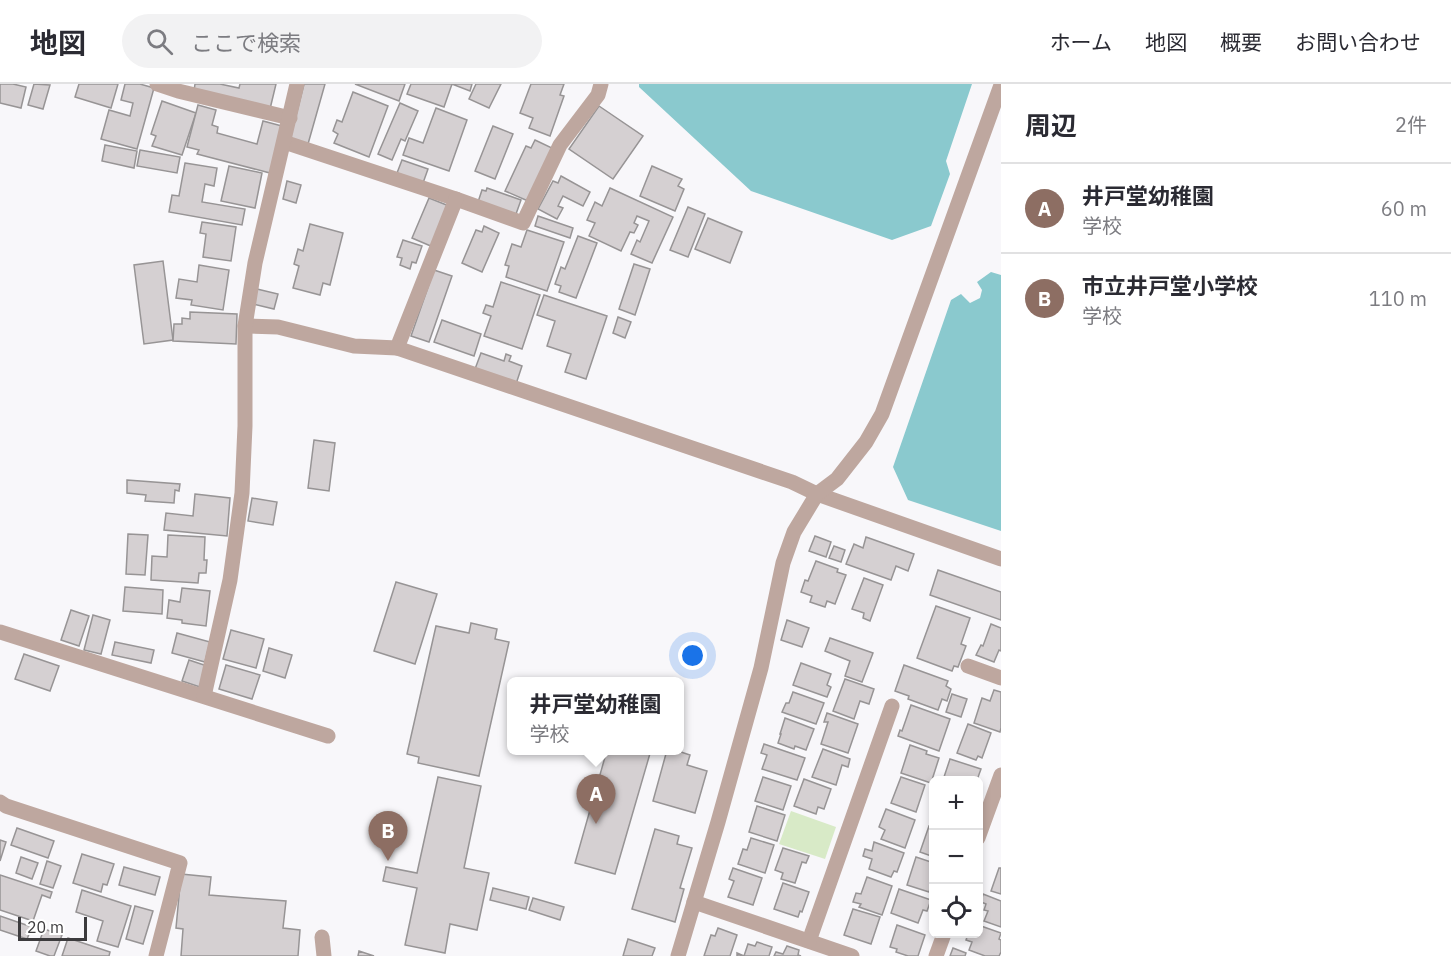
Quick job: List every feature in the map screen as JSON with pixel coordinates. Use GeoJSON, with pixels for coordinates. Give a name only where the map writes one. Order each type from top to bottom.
{"type":"FeatureCollection","features":[{"type":"Feature","properties":{"kind":"street"},"geometry":{"type":"LineString","coordinates":[[156,84],[290,118]]}},
{"type":"Feature","properties":{"kind":"street"},"geometry":{"type":"LineString","coordinates":[[204,696],[230,580],[242,493],[245,326],[255,263],[297,84]]}},
{"type":"Feature","properties":{"kind":"street"},"geometry":{"type":"LineString","coordinates":[[284,142],[523,223],[560,145],[598,94],[601,84]]}},
{"type":"Feature","properties":{"kind":"street"},"geometry":{"type":"LineString","coordinates":[[678,956],[761,668],[783,563],[794,532],[817,494],[837,479],[866,442],[882,414],[1001,85]]}},
{"type":"Feature","properties":{"kind":"street"},"geometry":{"type":"LineString","coordinates":[[397,348],[456,199]]}},
{"type":"Feature","properties":{"kind":"street"},"geometry":{"type":"LineString","coordinates":[[245,326],[278,327],[354,346],[397,348],[792,482],[817,494],[1001,559]]}},
{"type":"Feature","properties":{"kind":"street"},"geometry":{"type":"LineString","coordinates":[[0,632],[328,736]]}},
{"type":"Feature","properties":{"kind":"street"},"geometry":{"type":"LineString","coordinates":[[968,666],[1001,678]]}},
{"type":"Feature","properties":{"kind":"street"},"geometry":{"type":"LineString","coordinates":[[817,947],[892,706]]}},
{"type":"Feature","properties":{"kind":"street"},"geometry":{"type":"LineString","coordinates":[[981,830],[1001,775]]}},
{"type":"Feature","properties":{"kind":"street"},"geometry":{"type":"LineString","coordinates":[[0,802],[6,806],[180,863],[156,956]]}},
{"type":"Feature","properties":{"kind":"street"},"geometry":{"type":"LineString","coordinates":[[694,902],[817,947],[852,956]]}},
{"type":"Feature","properties":{"kind":"street"},"geometry":{"type":"LineString","coordinates":[[322,937],[324,956]]}},
{"type":"Feature","properties":{"kind":"street"},"geometry":{"type":"LineString","coordinates":[[936,956],[942,938]]}},
{"type":"Feature","properties":{"kind":"green space"},"geometry":{"type":"Polygon","coordinates":[[[791,811],[836,827],[825,859],[779,844],[791,811]]]}},
{"type":"Feature","properties":{"kind":"water"},"geometry":{"type":"Polygon","coordinates":[[[639,84],[972,84],[946,161],[950,174],[931,226],[892,240],[751,191],[639,87],[639,84]]]}},
{"type":"Feature","properties":{"kind":"water"},"geometry":{"type":"Polygon","coordinates":[[[991,272],[1001,275],[1001,531],[908,500],[893,467],[951,300],[961,294],[970,303],[980,298],[982,290],[977,282],[991,272]]]}},
{"type":"Feature","properties":{"kind":"building"},"geometry":{"type":"Polygon","coordinates":[[[0,84],[26,87],[21,108],[0,103],[0,84]]]}},
{"type":"Feature","properties":{"kind":"building"},"geometry":{"type":"Polygon","coordinates":[[[34,84],[50,85],[43,109],[28,105],[34,84]]]}},
{"type":"Feature","properties":{"kind":"building"},"geometry":{"type":"Polygon","coordinates":[[[79,84],[118,84],[111,108],[75,97],[79,84]]]}},
{"type":"Feature","properties":{"kind":"building"},"geometry":{"type":"Polygon","coordinates":[[[125,84],[140,84],[154,88],[137,149],[101,139],[109,110],[130,116],[133,103],[121,100],[125,84]]]}},
{"type":"Feature","properties":{"kind":"building"},"geometry":{"type":"Polygon","coordinates":[[[195,84],[220,84],[239,88],[240,84],[276,84],[270,109],[194,91],[195,84]]]}},
{"type":"Feature","properties":{"kind":"building"},"geometry":{"type":"Polygon","coordinates":[[[304,84],[325,84],[308,144],[290,139],[304,84]]]}},
{"type":"Feature","properties":{"kind":"building"},"geometry":{"type":"Polygon","coordinates":[[[355,84],[405,84],[399,101],[355,84]]]}},
{"type":"Feature","properties":{"kind":"building"},"geometry":{"type":"Polygon","coordinates":[[[411,84],[452,84],[444,107],[407,94],[411,84]]]}},
{"type":"Feature","properties":{"kind":"building"},"geometry":{"type":"Polygon","coordinates":[[[452,84],[472,84],[470,91],[452,84]]]}},
{"type":"Feature","properties":{"kind":"building"},"geometry":{"type":"Polygon","coordinates":[[[476,84],[501,84],[489,108],[469,99],[476,84]]]}},
{"type":"Feature","properties":{"kind":"building"},"geometry":{"type":"Polygon","coordinates":[[[531,84],[564,84],[560,95],[564,96],[550,136],[529,128],[533,118],[520,113],[531,84]]]}},
{"type":"Feature","properties":{"kind":"building"},"geometry":{"type":"Polygon","coordinates":[[[353,92],[388,106],[369,157],[334,143],[338,134],[333,131],[337,120],[342,122],[353,92]]]}},
{"type":"Feature","properties":{"kind":"building"},"geometry":{"type":"Polygon","coordinates":[[[162,101],[196,113],[182,155],[152,146],[156,136],[151,134],[162,101]]]}},
{"type":"Feature","properties":{"kind":"building"},"geometry":{"type":"Polygon","coordinates":[[[400,103],[418,111],[405,141],[401,139],[392,160],[378,154],[400,103]]]}},
{"type":"Feature","properties":{"kind":"building"},"geometry":{"type":"Polygon","coordinates":[[[198,105],[216,110],[212,125],[218,127],[217,133],[257,144],[263,121],[282,126],[270,173],[197,154],[199,150],[187,147],[198,105]]]}},
{"type":"Feature","properties":{"kind":"building"},"geometry":{"type":"Polygon","coordinates":[[[599,106],[643,136],[613,179],[569,149],[599,106]]]}},
{"type":"Feature","properties":{"kind":"building"},"geometry":{"type":"Polygon","coordinates":[[[436,108],[467,120],[449,171],[403,155],[409,138],[423,143],[436,108]]]}},
{"type":"Feature","properties":{"kind":"building"},"geometry":{"type":"Polygon","coordinates":[[[493,126],[513,134],[495,179],[475,171],[493,126]]]}},
{"type":"Feature","properties":{"kind":"building"},"geometry":{"type":"Polygon","coordinates":[[[535,140],[552,148],[528,201],[505,191],[526,146],[531,148],[535,140]]]}},
{"type":"Feature","properties":{"kind":"building"},"geometry":{"type":"Polygon","coordinates":[[[105,145],[137,151],[134,168],[102,161],[105,145]]]}},
{"type":"Feature","properties":{"kind":"building"},"geometry":{"type":"Polygon","coordinates":[[[140,150],[180,157],[177,173],[137,166],[140,150]]]}},
{"type":"Feature","properties":{"kind":"building"},"geometry":{"type":"Polygon","coordinates":[[[402,160],[428,169],[423,183],[397,173],[402,160]]]}},
{"type":"Feature","properties":{"kind":"building"},"geometry":{"type":"Polygon","coordinates":[[[185,163],[217,168],[214,186],[205,184],[202,202],[245,209],[242,225],[169,212],[172,195],[179,196],[185,163]]]}},
{"type":"Feature","properties":{"kind":"building"},"geometry":{"type":"Polygon","coordinates":[[[229,166],[262,173],[255,208],[221,201],[229,166]]]}},
{"type":"Feature","properties":{"kind":"building"},"geometry":{"type":"Polygon","coordinates":[[[652,166],[682,179],[678,186],[684,189],[675,211],[640,196],[652,166]]]}},
{"type":"Feature","properties":{"kind":"building"},"geometry":{"type":"Polygon","coordinates":[[[561,176],[590,192],[583,206],[563,196],[558,206],[563,208],[557,219],[538,209],[553,181],[558,183],[561,176]]]}},
{"type":"Feature","properties":{"kind":"building"},"geometry":{"type":"Polygon","coordinates":[[[287,181],[301,185],[296,203],[283,199],[287,181]]]}},
{"type":"Feature","properties":{"kind":"building"},"geometry":{"type":"Polygon","coordinates":[[[487,188],[521,200],[516,214],[478,202],[482,190],[486,191],[487,188]]]}},
{"type":"Feature","properties":{"kind":"building"},"geometry":{"type":"Polygon","coordinates":[[[610,188],[673,217],[652,263],[631,254],[637,240],[640,242],[649,221],[637,216],[634,223],[638,225],[634,233],[630,232],[621,251],[589,236],[595,223],[587,220],[595,202],[602,206],[610,188]]]}},
{"type":"Feature","properties":{"kind":"building"},"geometry":{"type":"Polygon","coordinates":[[[429,198],[449,206],[433,247],[412,238],[429,198]]]}},
{"type":"Feature","properties":{"kind":"building"},"geometry":{"type":"Polygon","coordinates":[[[688,207],[705,214],[688,257],[670,250],[688,207]]]}},
{"type":"Feature","properties":{"kind":"building"},"geometry":{"type":"Polygon","coordinates":[[[538,216],[573,228],[570,238],[535,226],[538,216]]]}},
{"type":"Feature","properties":{"kind":"building"},"geometry":{"type":"Polygon","coordinates":[[[708,218],[742,232],[730,263],[695,249],[708,218]]]}},
{"type":"Feature","properties":{"kind":"building"},"geometry":{"type":"Polygon","coordinates":[[[202,222],[236,227],[231,261],[203,257],[206,234],[200,233],[202,222]]]}},
{"type":"Feature","properties":{"kind":"building"},"geometry":{"type":"Polygon","coordinates":[[[310,224],[343,233],[330,285],[323,283],[320,295],[293,288],[299,266],[294,264],[298,249],[303,251],[310,224]]]}},
{"type":"Feature","properties":{"kind":"building"},"geometry":{"type":"Polygon","coordinates":[[[484,226],[499,233],[482,272],[462,263],[476,230],[482,232],[484,226]]]}},
{"type":"Feature","properties":{"kind":"building"},"geometry":{"type":"Polygon","coordinates":[[[527,230],[564,242],[547,291],[506,277],[509,266],[505,265],[512,244],[521,247],[527,230]]]}},
{"type":"Feature","properties":{"kind":"building"},"geometry":{"type":"Polygon","coordinates":[[[578,236],[597,243],[576,298],[559,292],[561,286],[555,284],[561,267],[565,269],[578,236]]]}},
{"type":"Feature","properties":{"kind":"building"},"geometry":{"type":"Polygon","coordinates":[[[403,240],[422,246],[416,263],[412,262],[410,269],[400,265],[402,258],[397,257],[403,240]]]}},
{"type":"Feature","properties":{"kind":"building"},"geometry":{"type":"Polygon","coordinates":[[[163,261],[173,340],[144,344],[134,265],[163,261]]]}},
{"type":"Feature","properties":{"kind":"building"},"geometry":{"type":"Polygon","coordinates":[[[634,264],[650,269],[635,315],[619,309],[634,264]]]}},
{"type":"Feature","properties":{"kind":"building"},"geometry":{"type":"Polygon","coordinates":[[[199,265],[229,270],[223,310],[191,305],[192,300],[176,298],[179,279],[197,282],[199,265]]]}},
{"type":"Feature","properties":{"kind":"building"},"geometry":{"type":"Polygon","coordinates":[[[434,270],[452,276],[429,342],[411,336],[434,270]]]}},
{"type":"Feature","properties":{"kind":"building"},"geometry":{"type":"Polygon","coordinates":[[[501,282],[540,295],[522,349],[484,336],[491,316],[483,313],[486,305],[493,307],[501,282]]]}},
{"type":"Feature","properties":{"kind":"building"},"geometry":{"type":"Polygon","coordinates":[[[257,289],[278,294],[274,309],[253,304],[257,289]]]}},
{"type":"Feature","properties":{"kind":"building"},"geometry":{"type":"Polygon","coordinates":[[[544,295],[607,316],[586,379],[565,372],[571,354],[547,346],[555,321],[537,315],[544,295]]]}},
{"type":"Feature","properties":{"kind":"building"},"geometry":{"type":"Polygon","coordinates":[[[190,312],[237,314],[236,344],[173,341],[174,324],[182,324],[182,318],[190,319],[190,312]]]}},
{"type":"Feature","properties":{"kind":"building"},"geometry":{"type":"Polygon","coordinates":[[[618,317],[631,322],[625,338],[613,333],[618,317]]]}},
{"type":"Feature","properties":{"kind":"building"},"geometry":{"type":"Polygon","coordinates":[[[442,320],[481,334],[474,356],[434,342],[442,320]]]}},
{"type":"Feature","properties":{"kind":"building"},"geometry":{"type":"Polygon","coordinates":[[[481,353],[504,361],[506,354],[511,356],[509,361],[522,366],[516,384],[475,369],[481,353]]]}},
{"type":"Feature","properties":{"kind":"building"},"geometry":{"type":"Polygon","coordinates":[[[314,440],[335,443],[329,491],[308,488],[314,440]]]}},
{"type":"Feature","properties":{"kind":"building"},"geometry":{"type":"Polygon","coordinates":[[[127,480],[180,484],[179,491],[175,490],[174,503],[145,501],[146,495],[127,493],[127,480]]]}},
{"type":"Feature","properties":{"kind":"building"},"geometry":{"type":"Polygon","coordinates":[[[195,494],[230,498],[227,536],[164,530],[166,513],[193,516],[195,494]]]}},
{"type":"Feature","properties":{"kind":"building"},"geometry":{"type":"Polygon","coordinates":[[[252,498],[277,502],[273,525],[248,521],[252,498]]]}},
{"type":"Feature","properties":{"kind":"building"},"geometry":{"type":"Polygon","coordinates":[[[128,534],[148,535],[145,575],[126,574],[128,534]]]}},
{"type":"Feature","properties":{"kind":"building"},"geometry":{"type":"Polygon","coordinates":[[[168,535],[205,537],[206,573],[199,573],[198,583],[151,580],[152,556],[167,557],[168,535]]]}},
{"type":"Feature","properties":{"kind":"building"},"geometry":{"type":"Polygon","coordinates":[[[815,536],[831,542],[826,557],[809,551],[815,536]]]}},
{"type":"Feature","properties":{"kind":"building"},"geometry":{"type":"Polygon","coordinates":[[[866,537],[914,554],[908,571],[896,566],[891,580],[846,564],[854,544],[863,548],[866,537]]]}},
{"type":"Feature","properties":{"kind":"building"},"geometry":{"type":"Polygon","coordinates":[[[834,546],[845,550],[841,562],[829,558],[834,546]]]}},
{"type":"Feature","properties":{"kind":"building"},"geometry":{"type":"Polygon","coordinates":[[[816,561],[838,569],[837,572],[846,575],[835,604],[827,601],[825,607],[810,602],[812,596],[801,592],[816,561]]]}},
{"type":"Feature","properties":{"kind":"building"},"geometry":{"type":"Polygon","coordinates":[[[938,570],[1001,592],[1001,620],[930,595],[938,570]]]}},
{"type":"Feature","properties":{"kind":"building"},"geometry":{"type":"Polygon","coordinates":[[[864,578],[883,585],[870,621],[863,618],[864,613],[852,609],[864,578]]]}},
{"type":"Feature","properties":{"kind":"building"},"geometry":{"type":"Polygon","coordinates":[[[396,582],[437,594],[415,664],[374,651],[396,582]]]}},
{"type":"Feature","properties":{"kind":"building"},"geometry":{"type":"Polygon","coordinates":[[[125,587],[163,590],[162,614],[123,611],[125,587]]]}},
{"type":"Feature","properties":{"kind":"building"},"geometry":{"type":"Polygon","coordinates":[[[182,588],[210,591],[206,626],[182,623],[182,620],[167,618],[169,600],[180,602],[182,588]]]}},
{"type":"Feature","properties":{"kind":"building"},"geometry":{"type":"Polygon","coordinates":[[[936,606],[970,618],[961,644],[966,646],[958,667],[954,666],[952,671],[917,658],[936,606]]]}},
{"type":"Feature","properties":{"kind":"building"},"geometry":{"type":"Polygon","coordinates":[[[71,610],[89,616],[79,646],[61,640],[71,610]]]}},
{"type":"Feature","properties":{"kind":"building"},"geometry":{"type":"Polygon","coordinates":[[[93,615],[110,620],[101,654],[84,650],[93,615]]]}},
{"type":"Feature","properties":{"kind":"building"},"geometry":{"type":"Polygon","coordinates":[[[787,620],[809,628],[802,647],[781,640],[787,620]]]}},
{"type":"Feature","properties":{"kind":"building"},"geometry":{"type":"Polygon","coordinates":[[[471,623],[497,629],[495,639],[509,642],[479,776],[418,763],[419,757],[407,754],[436,626],[469,633],[471,623]]]}},
{"type":"Feature","properties":{"kind":"building"},"geometry":{"type":"Polygon","coordinates":[[[991,624],[1001,628],[1001,651],[999,650],[994,662],[976,655],[981,645],[983,646],[991,624]]]}},
{"type":"Feature","properties":{"kind":"building"},"geometry":{"type":"Polygon","coordinates":[[[231,630],[264,639],[256,668],[223,659],[231,630]]]}},
{"type":"Feature","properties":{"kind":"building"},"geometry":{"type":"Polygon","coordinates":[[[177,633],[210,642],[205,662],[172,653],[177,633]]]}},
{"type":"Feature","properties":{"kind":"building"},"geometry":{"type":"Polygon","coordinates":[[[830,638],[873,653],[862,682],[845,676],[850,661],[825,651],[830,638]]]}},
{"type":"Feature","properties":{"kind":"building"},"geometry":{"type":"Polygon","coordinates":[[[115,642],[154,650],[151,663],[112,655],[115,642]]]}},
{"type":"Feature","properties":{"kind":"building"},"geometry":{"type":"Polygon","coordinates":[[[269,648],[292,655],[285,678],[263,671],[269,648]]]}},
{"type":"Feature","properties":{"kind":"building"},"geometry":{"type":"Polygon","coordinates":[[[24,654],[59,666],[50,691],[15,679],[24,654]]]}},
{"type":"Feature","properties":{"kind":"building"},"geometry":{"type":"Polygon","coordinates":[[[189,660],[207,666],[200,687],[182,681],[189,660]]]}},
{"type":"Feature","properties":{"kind":"building"},"geometry":{"type":"Polygon","coordinates":[[[801,663],[831,674],[827,685],[831,687],[827,697],[793,685],[801,663]]]}},
{"type":"Feature","properties":{"kind":"building"},"geometry":{"type":"Polygon","coordinates":[[[226,665],[260,675],[252,699],[219,689],[226,665]]]}},
{"type":"Feature","properties":{"kind":"building"},"geometry":{"type":"Polygon","coordinates":[[[904,665],[948,681],[946,686],[951,689],[947,701],[942,699],[938,710],[908,699],[909,696],[895,691],[904,665]]]}},
{"type":"Feature","properties":{"kind":"building"},"geometry":{"type":"Polygon","coordinates":[[[845,679],[874,689],[869,704],[860,701],[854,719],[833,711],[845,679]]]}},
{"type":"Feature","properties":{"kind":"building"},"geometry":{"type":"Polygon","coordinates":[[[994,690],[1001,692],[1000,732],[974,723],[982,698],[990,701],[994,690]]]}},
{"type":"Feature","properties":{"kind":"building"},"geometry":{"type":"Polygon","coordinates":[[[793,692],[824,703],[816,724],[782,712],[793,692]]]}},
{"type":"Feature","properties":{"kind":"building"},"geometry":{"type":"Polygon","coordinates":[[[952,694],[967,699],[961,717],[946,712],[952,694]]]}},
{"type":"Feature","properties":{"kind":"building"},"geometry":{"type":"Polygon","coordinates":[[[911,705],[950,719],[939,751],[898,736],[911,705]]]}},
{"type":"Feature","properties":{"kind":"building"},"geometry":{"type":"Polygon","coordinates":[[[827,713],[858,724],[848,753],[821,744],[828,722],[824,722],[827,713]]]}},
{"type":"Feature","properties":{"kind":"building"},"geometry":{"type":"Polygon","coordinates":[[[785,718],[814,729],[806,750],[795,746],[794,749],[778,743],[785,718]]]}},
{"type":"Feature","properties":{"kind":"building"},"geometry":{"type":"Polygon","coordinates":[[[968,724],[991,733],[982,758],[978,756],[976,760],[957,753],[968,724]]]}},
{"type":"Feature","properties":{"kind":"building"},"geometry":{"type":"Polygon","coordinates":[[[764,744],[805,758],[797,780],[762,769],[767,755],[761,753],[764,744]]]}},
{"type":"Feature","properties":{"kind":"building"},"geometry":{"type":"Polygon","coordinates":[[[910,745],[939,758],[933,776],[929,776],[929,782],[901,773],[910,745]]]}},
{"type":"Feature","properties":{"kind":"building"},"geometry":{"type":"Polygon","coordinates":[[[823,749],[850,759],[848,767],[842,765],[836,785],[812,777],[823,749]]]}},
{"type":"Feature","properties":{"kind":"building"},"geometry":{"type":"Polygon","coordinates":[[[684,753],[690,755],[687,765],[707,771],[695,813],[653,801],[666,755],[684,755],[684,753]]]}},
{"type":"Feature","properties":{"kind":"building"},"geometry":{"type":"Polygon","coordinates":[[[606,755],[650,755],[615,874],[575,863],[606,755]]]}},
{"type":"Feature","properties":{"kind":"building"},"geometry":{"type":"Polygon","coordinates":[[[950,759],[981,769],[978,776],[944,776],[950,759]]]}},
{"type":"Feature","properties":{"kind":"building"},"geometry":{"type":"Polygon","coordinates":[[[438,777],[481,786],[464,868],[489,873],[477,930],[450,924],[445,953],[405,945],[417,888],[383,881],[386,867],[417,873],[438,777]]]}},
{"type":"Feature","properties":{"kind":"building"},"geometry":{"type":"Polygon","coordinates":[[[763,777],[791,786],[783,810],[755,801],[763,777]]]}},
{"type":"Feature","properties":{"kind":"building"},"geometry":{"type":"Polygon","coordinates":[[[901,777],[925,785],[916,812],[891,803],[901,777]]]}},
{"type":"Feature","properties":{"kind":"building"},"geometry":{"type":"Polygon","coordinates":[[[804,779],[831,789],[824,809],[818,807],[816,814],[794,806],[804,779]]]}},
{"type":"Feature","properties":{"kind":"building"},"geometry":{"type":"Polygon","coordinates":[[[757,806],[785,815],[777,841],[749,832],[757,806]]]}},
{"type":"Feature","properties":{"kind":"building"},"geometry":{"type":"Polygon","coordinates":[[[886,809],[915,820],[905,848],[881,839],[885,830],[879,827],[886,809]]]}},
{"type":"Feature","properties":{"kind":"building"},"geometry":{"type":"Polygon","coordinates":[[[929,826],[929,855],[920,852],[929,826]]]}},
{"type":"Feature","properties":{"kind":"building"},"geometry":{"type":"Polygon","coordinates":[[[17,828],[54,841],[48,858],[11,845],[17,828]]]}},
{"type":"Feature","properties":{"kind":"building"},"geometry":{"type":"Polygon","coordinates":[[[655,829],[679,836],[677,844],[692,848],[680,888],[684,889],[675,922],[632,909],[655,829]]]}},
{"type":"Feature","properties":{"kind":"building"},"geometry":{"type":"Polygon","coordinates":[[[751,838],[774,845],[765,873],[738,864],[743,849],[747,850],[751,838]]]}},
{"type":"Feature","properties":{"kind":"building"},"geometry":{"type":"Polygon","coordinates":[[[0,840],[6,842],[0,861],[0,840]]]}},
{"type":"Feature","properties":{"kind":"building"},"geometry":{"type":"Polygon","coordinates":[[[874,842],[904,853],[897,872],[894,871],[891,877],[869,869],[872,859],[863,856],[865,849],[872,851],[874,842]]]}},
{"type":"Feature","properties":{"kind":"building"},"geometry":{"type":"Polygon","coordinates":[[[783,848],[809,856],[806,863],[802,862],[795,883],[781,879],[783,873],[775,870],[783,848]]]}},
{"type":"Feature","properties":{"kind":"building"},"geometry":{"type":"Polygon","coordinates":[[[82,854],[114,864],[107,885],[103,884],[101,892],[73,883],[82,854]]]}},
{"type":"Feature","properties":{"kind":"building"},"geometry":{"type":"Polygon","coordinates":[[[21,857],[38,863],[32,879],[16,873],[21,857]]]}},
{"type":"Feature","properties":{"kind":"building"},"geometry":{"type":"Polygon","coordinates":[[[916,857],[929,861],[929,892],[907,885],[916,857]]]}},
{"type":"Feature","properties":{"kind":"building"},"geometry":{"type":"Polygon","coordinates":[[[47,861],[61,866],[53,888],[40,884],[47,861]]]}},
{"type":"Feature","properties":{"kind":"building"},"geometry":{"type":"Polygon","coordinates":[[[124,867],[160,877],[155,895],[119,885],[124,867]]]}},
{"type":"Feature","properties":{"kind":"building"},"geometry":{"type":"Polygon","coordinates":[[[733,868],[762,878],[753,905],[728,897],[734,881],[729,879],[733,868]]]}},
{"type":"Feature","properties":{"kind":"building"},"geometry":{"type":"Polygon","coordinates":[[[999,868],[1001,868],[1001,894],[991,891],[999,868]]]}},
{"type":"Feature","properties":{"kind":"building"},"geometry":{"type":"Polygon","coordinates":[[[181,874],[211,877],[209,895],[286,901],[283,928],[300,930],[298,956],[181,956],[183,929],[176,928],[181,874]]]}},
{"type":"Feature","properties":{"kind":"building"},"geometry":{"type":"Polygon","coordinates":[[[0,875],[52,892],[50,898],[42,895],[33,921],[0,910],[0,875]]]}},
{"type":"Feature","properties":{"kind":"building"},"geometry":{"type":"Polygon","coordinates":[[[867,877],[892,886],[882,915],[859,907],[861,904],[853,902],[856,893],[861,894],[867,877]]]}},
{"type":"Feature","properties":{"kind":"building"},"geometry":{"type":"Polygon","coordinates":[[[783,883],[809,892],[798,917],[774,909],[783,883]]]}},
{"type":"Feature","properties":{"kind":"building"},"geometry":{"type":"Polygon","coordinates":[[[493,888],[529,897],[526,909],[490,900],[493,888]]]}},
{"type":"Feature","properties":{"kind":"building"},"geometry":{"type":"Polygon","coordinates":[[[899,889],[929,899],[927,911],[923,910],[918,923],[891,913],[899,889]]]}},
{"type":"Feature","properties":{"kind":"building"},"geometry":{"type":"Polygon","coordinates":[[[82,890],[131,906],[118,947],[97,941],[103,921],[76,912],[82,890]]]}},
{"type":"Feature","properties":{"kind":"building"},"geometry":{"type":"Polygon","coordinates":[[[983,894],[1001,901],[1001,927],[984,921],[988,911],[984,910],[986,904],[983,903],[983,894]]]}},
{"type":"Feature","properties":{"kind":"building"},"geometry":{"type":"Polygon","coordinates":[[[533,898],[564,907],[560,920],[529,910],[533,898]]]}},
{"type":"Feature","properties":{"kind":"building"},"geometry":{"type":"Polygon","coordinates":[[[135,906],[153,911],[143,944],[126,939],[135,906]]]}},
{"type":"Feature","properties":{"kind":"building"},"geometry":{"type":"Polygon","coordinates":[[[853,909],[880,917],[871,944],[844,935],[853,909]]]}},
{"type":"Feature","properties":{"kind":"building"},"geometry":{"type":"Polygon","coordinates":[[[0,916],[32,927],[27,939],[0,930],[0,916]]]}},
{"type":"Feature","properties":{"kind":"building"},"geometry":{"type":"Polygon","coordinates":[[[897,925],[925,935],[918,956],[908,956],[890,947],[897,925]]]}},
{"type":"Feature","properties":{"kind":"building"},"geometry":{"type":"Polygon","coordinates":[[[983,927],[1001,933],[999,939],[1001,940],[1001,952],[999,956],[985,956],[969,950],[972,942],[966,940],[967,938],[983,938],[983,927]]]}},
{"type":"Feature","properties":{"kind":"building"},"geometry":{"type":"Polygon","coordinates":[[[718,928],[737,935],[730,956],[704,956],[711,935],[715,936],[718,928]]]}},
{"type":"Feature","properties":{"kind":"building"},"geometry":{"type":"Polygon","coordinates":[[[44,929],[62,935],[54,956],[36,951],[44,929]]]}},
{"type":"Feature","properties":{"kind":"building"},"geometry":{"type":"Polygon","coordinates":[[[68,938],[110,952],[109,956],[62,956],[68,938]]]}},
{"type":"Feature","properties":{"kind":"building"},"geometry":{"type":"Polygon","coordinates":[[[628,939],[655,948],[652,956],[623,956],[628,939]]]}},
{"type":"Feature","properties":{"kind":"building"},"geometry":{"type":"Polygon","coordinates":[[[757,942],[772,947],[769,956],[744,956],[748,944],[755,946],[757,942]]]}},
{"type":"Feature","properties":{"kind":"building"},"geometry":{"type":"Polygon","coordinates":[[[787,946],[799,950],[798,955],[801,956],[774,956],[776,952],[783,954],[787,946]]]}},
{"type":"Feature","properties":{"kind":"building"},"geometry":{"type":"Polygon","coordinates":[[[953,948],[966,953],[965,956],[950,956],[953,948]]]}},
{"type":"Feature","properties":{"kind":"building"},"geometry":{"type":"Polygon","coordinates":[[[359,951],[374,956],[358,956],[359,951]]]}},
{"type":"Feature","properties":{"kind":"place","name":"井戸堂幼稚園"},"geometry":{"type":"Point","coordinates":[596,824]}},
{"type":"Feature","properties":{"kind":"place","name":"市立井戸堂小学校"},"geometry":{"type":"Point","coordinates":[388,861]}}]}
